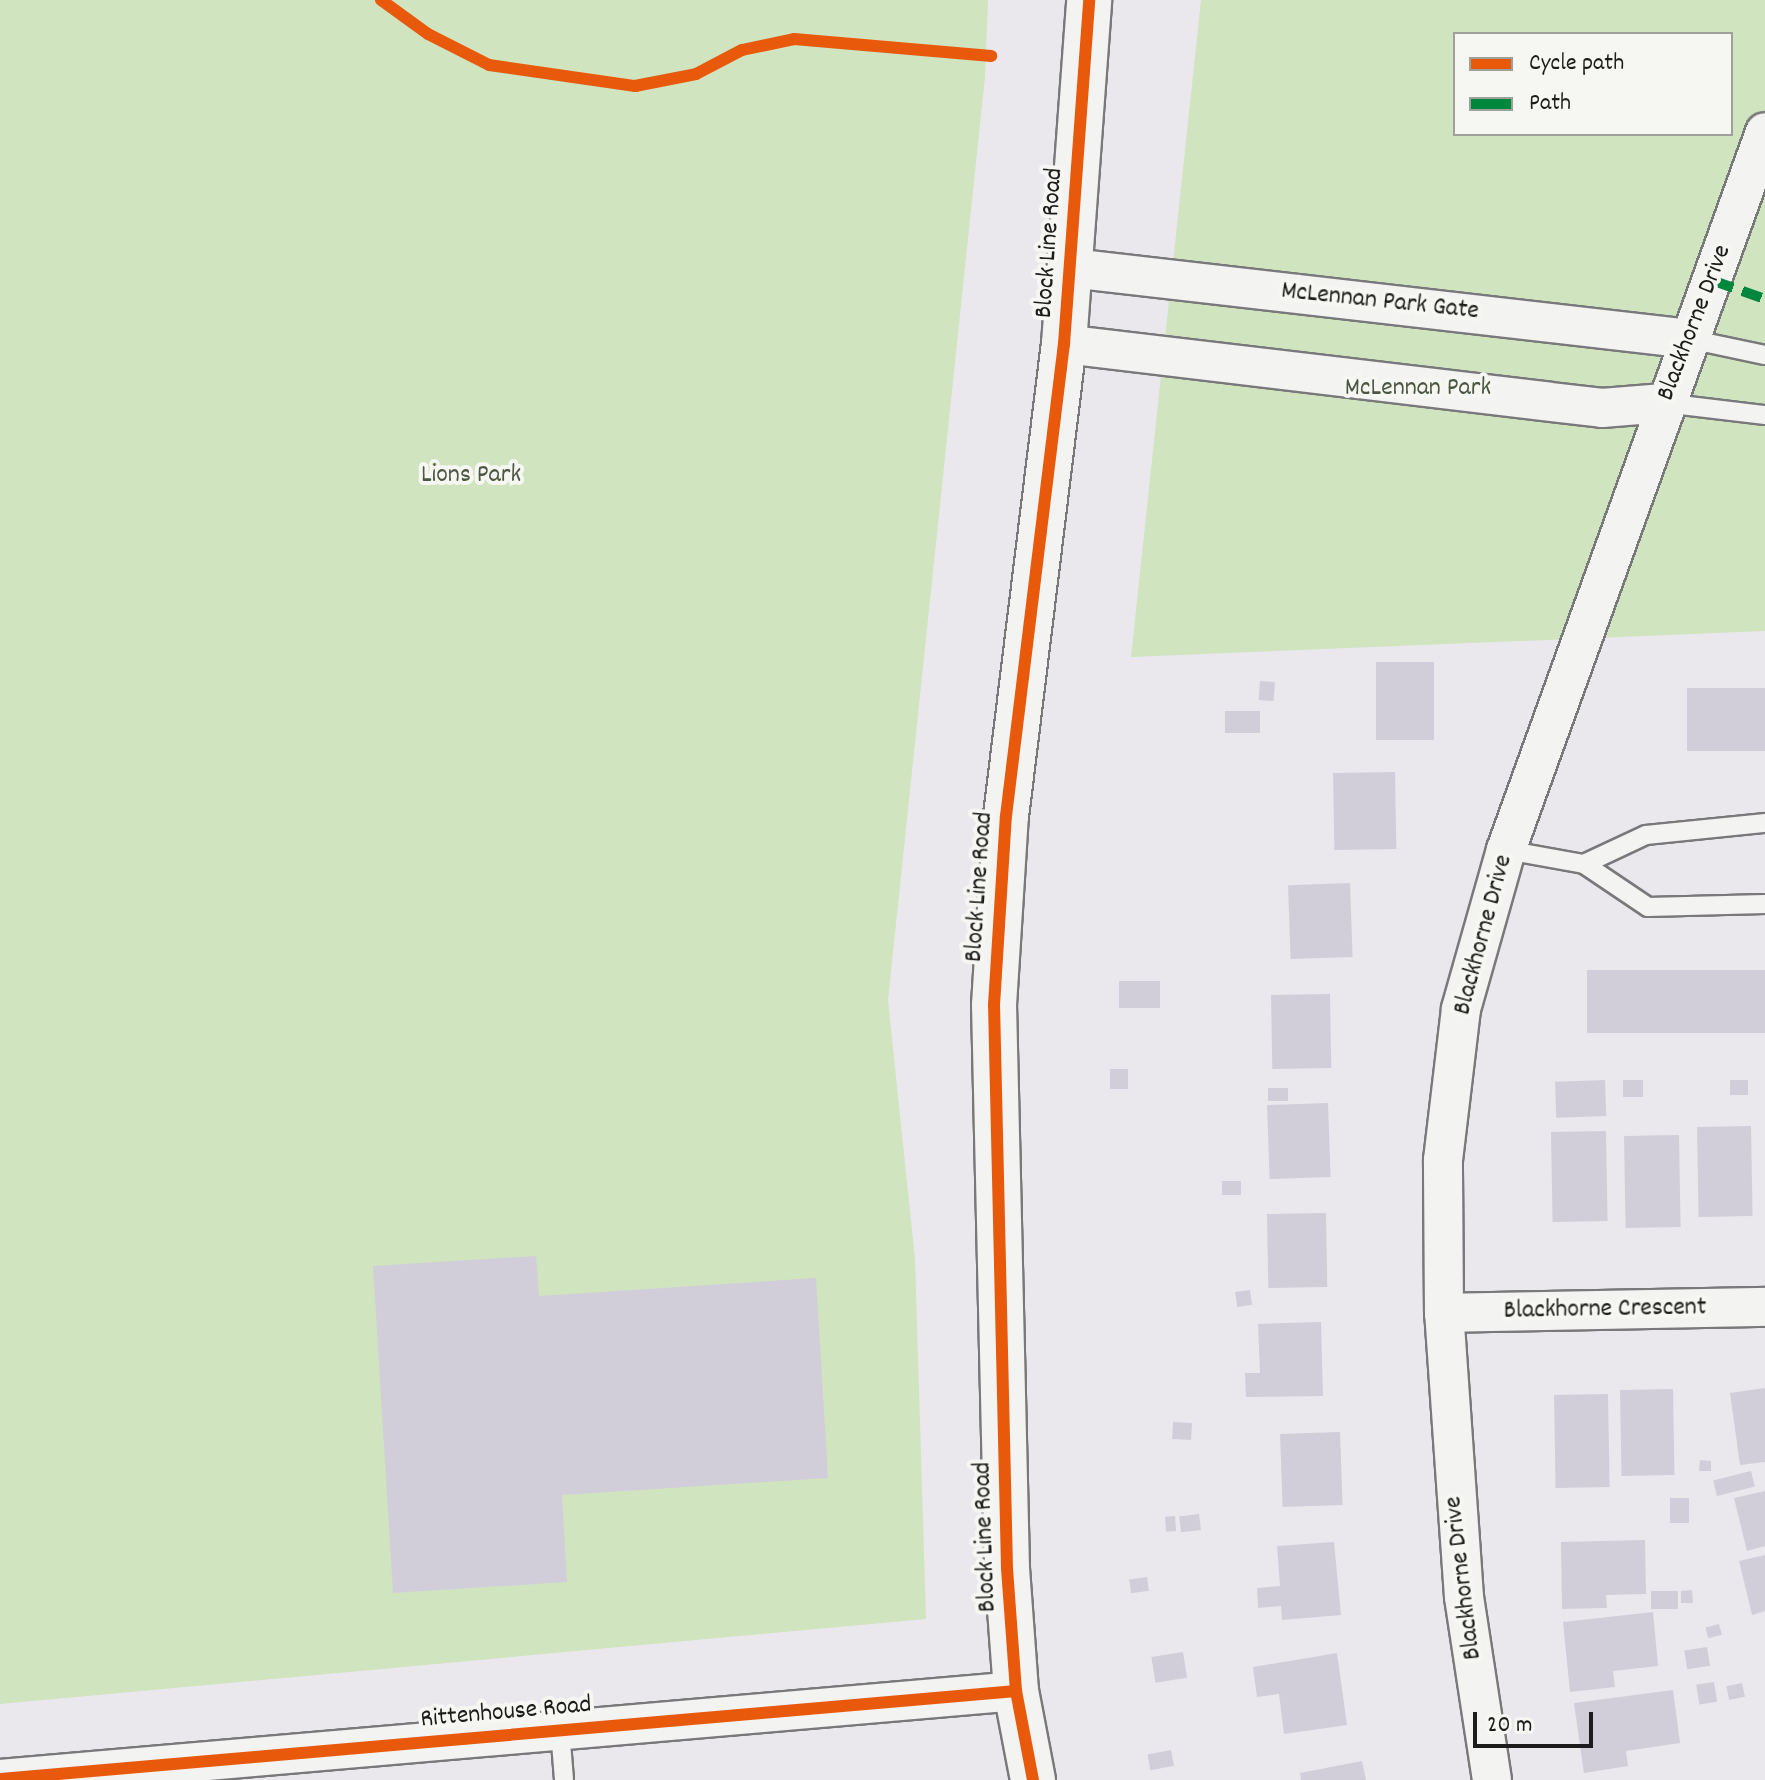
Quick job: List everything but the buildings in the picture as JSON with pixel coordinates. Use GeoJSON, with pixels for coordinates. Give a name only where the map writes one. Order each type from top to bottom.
{"type":"FeatureCollection","features":[{"type":"Feature","properties":{"kind":"street","name":"Block Line Road"},"geometry":{"type":"LineString","coordinates":[[1033,1780],[1016,1691],[1007,1568],[994,1005],[1006,816],[1064,344],[1089,0]]}},
{"type":"Feature","properties":{"kind":"street","name":"Blackhorne Drive"},"geometry":{"type":"LineString","coordinates":[[1492,1780],[1464,1597],[1444,1313],[1443,1160],[1461,1009],[1506,850],[1664,403],[1765,132]]}},
{"type":"Feature","properties":{"kind":"street","name":"McLennan Park Gate"},"geometry":{"type":"LineString","coordinates":[[1071,268],[1689,339]]}},
{"type":"Feature","properties":{"kind":"street"},"geometry":{"type":"LineString","coordinates":[[1064,344],[1602,408],[1664,403]]}},
{"type":"Feature","properties":{"kind":"street","name":"Blackhorne Crescent"},"geometry":{"type":"LineString","coordinates":[[1444,1313],[1765,1307]]}},
{"type":"Feature","properties":{"kind":"street","name":"Rittenhouse Road"},"geometry":{"type":"LineString","coordinates":[[0,1779],[258,1768],[560,1730],[1016,1691]]}},
{"type":"Feature","properties":{"kind":"lane"},"geometry":{"type":"LineString","coordinates":[[1689,339],[1765,355]]}},
{"type":"Feature","properties":{"kind":"lane"},"geometry":{"type":"LineString","coordinates":[[1664,403],[1765,415]]}},
{"type":"Feature","properties":{"kind":"lane"},"geometry":{"type":"LineString","coordinates":[[1584,864],[1646,835],[1765,823]]}},
{"type":"Feature","properties":{"kind":"lane"},"geometry":{"type":"LineString","coordinates":[[1506,850],[1584,864],[1648,907],[1765,904]]}},
{"type":"Feature","properties":{"kind":"lane"},"geometry":{"type":"LineString","coordinates":[[560,1730],[564,1780]]}},
{"type":"Feature","properties":{"kind":"green space","name":"Lions Park"},"geometry":{"type":"Polygon","coordinates":[[[0,0],[988,0],[985,77],[888,1000],[915,1259],[926,1619],[0,1704],[0,0]]]}},
{"type":"Feature","properties":{"kind":"green space","name":"McLennan Park"},"geometry":{"type":"Polygon","coordinates":[[[1201,0],[1765,0],[1765,631],[1131,657],[1201,0]]]}},
{"type":"Feature","properties":{"kind":"marked path"},"geometry":{"type":"LineString","coordinates":[[1714,281],[1765,299]]}},
{"type":"Feature","properties":{"kind":"cycle path"},"geometry":{"type":"LineString","coordinates":[[381,0],[428,34],[489,65],[635,86],[696,74],[742,50],[794,39],[991,56]]}},
{"type":"Feature","properties":{"kind":"cycle path"},"geometry":{"type":"LineString","coordinates":[[1033,1780],[1016,1691],[1007,1568],[994,1005],[1006,816],[1064,344],[1089,0]]}},
{"type":"Feature","properties":{"kind":"cycle path"},"geometry":{"type":"LineString","coordinates":[[0,1779],[1016,1691]]}}]}
